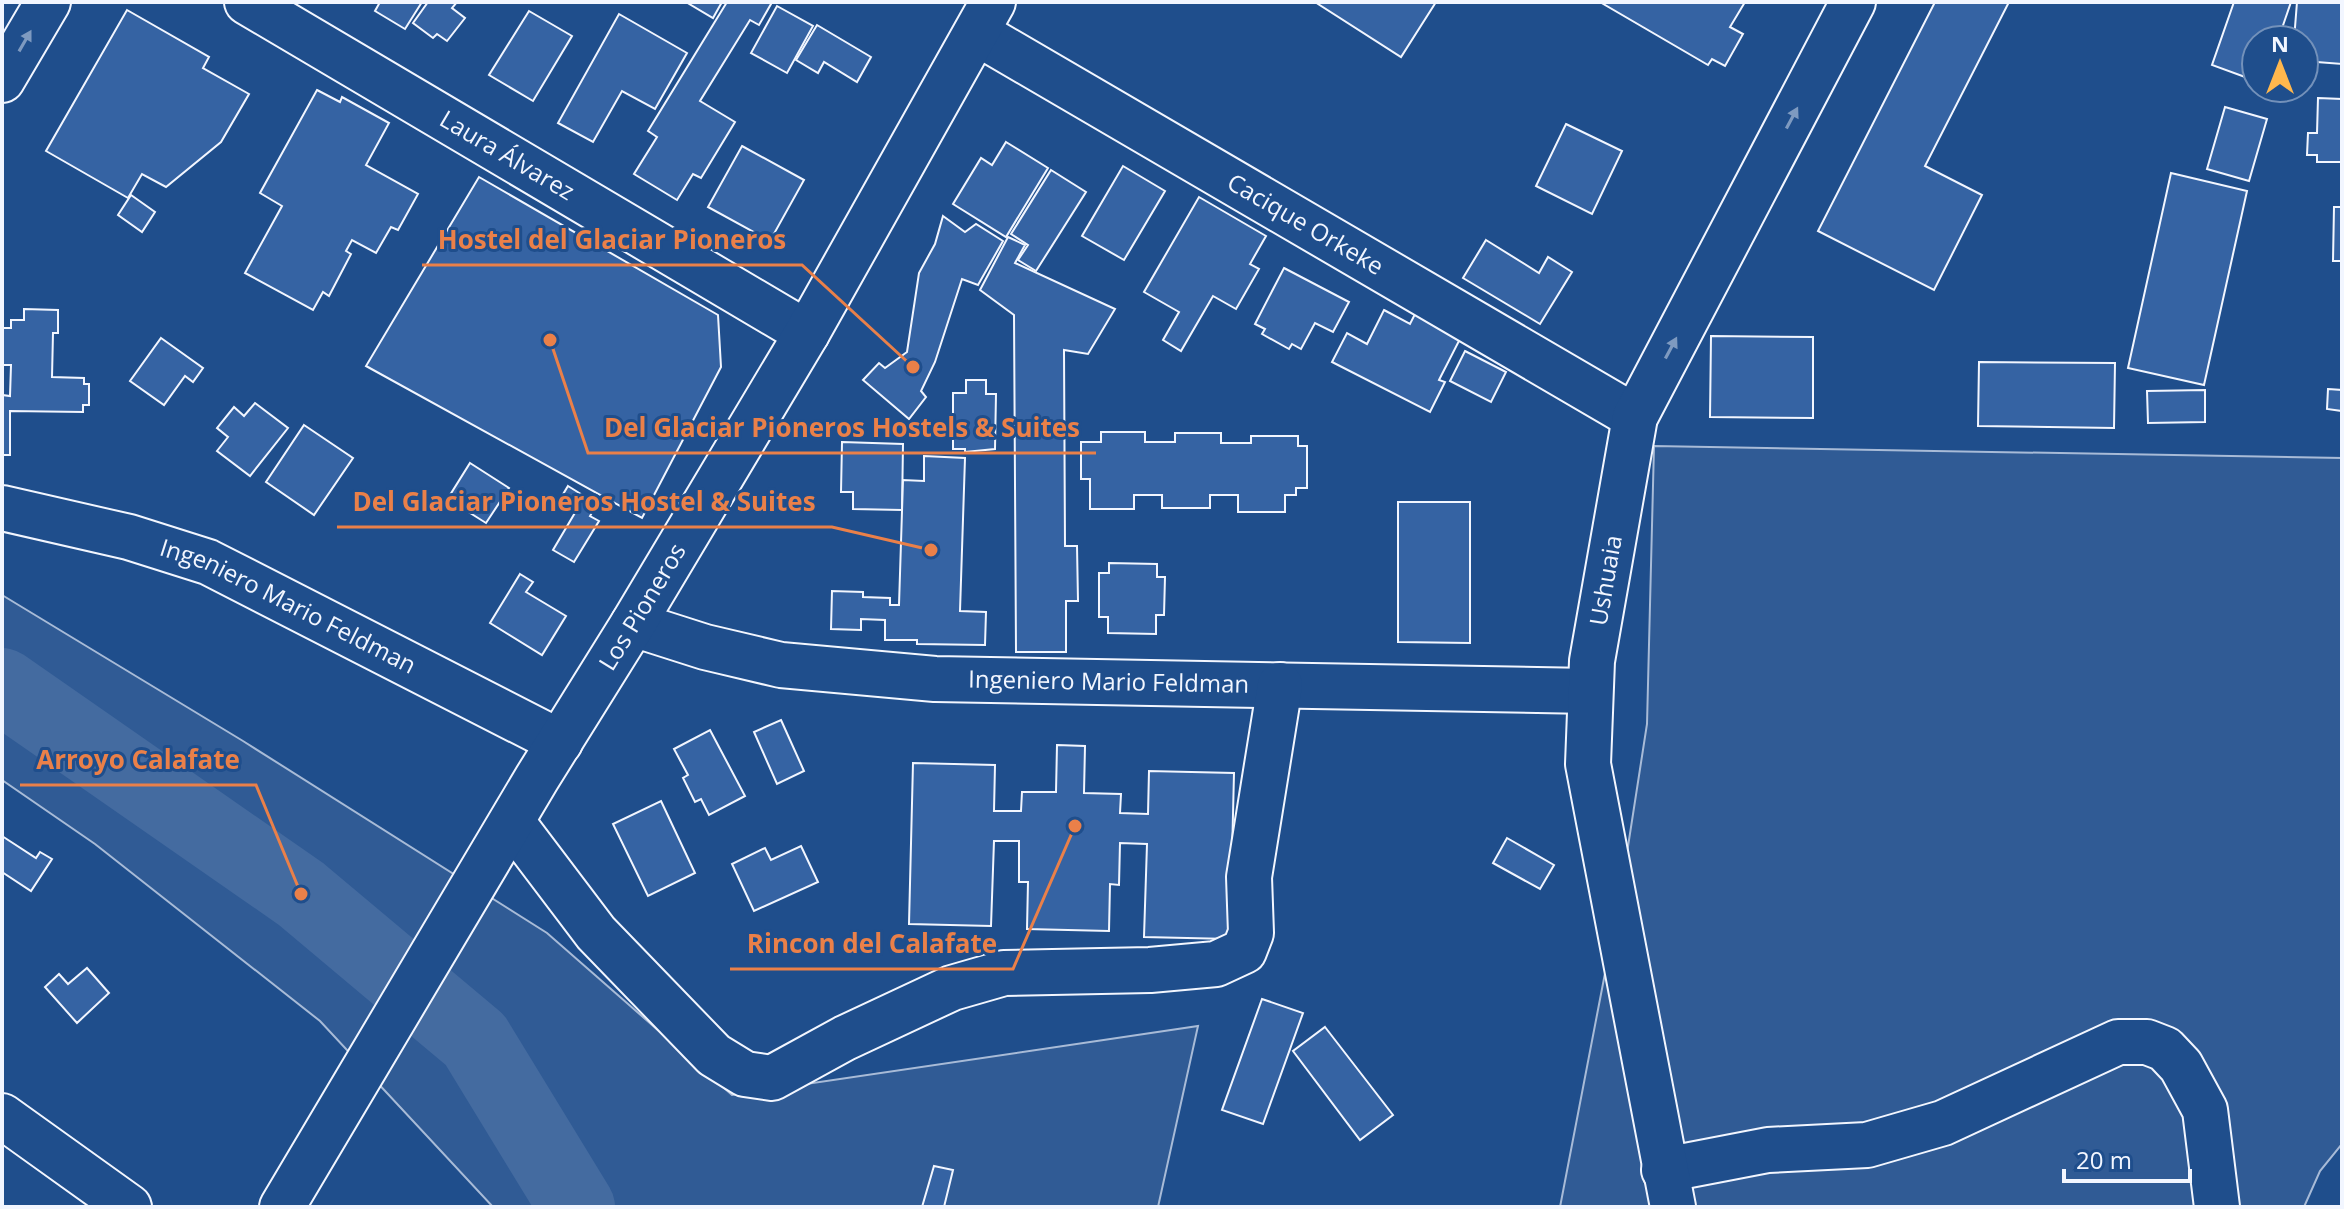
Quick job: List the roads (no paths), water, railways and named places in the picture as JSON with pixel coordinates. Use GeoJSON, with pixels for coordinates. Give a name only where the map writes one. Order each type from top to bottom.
{"type":"FeatureCollection","features":[{"type":"Feature","properties":{"kind":"street"},"geometry":{"type":"LineString","coordinates":[[2,80],[48,2]]}},
{"type":"Feature","properties":{"kind":"street","name":"Laura Álvarez"},"geometry":{"type":"LineString","coordinates":[[247,2],[807,333]]}},
{"type":"Feature","properties":{"kind":"street","name":"Ushuaia"},"geometry":{"type":"LineString","coordinates":[[1669,1189],[1588,764],[1592,661],[1635,417],[1853,2]]}},
{"type":"Feature","properties":{"kind":"street","name":"Los Pioneros"},"geometry":{"type":"LineString","coordinates":[[282,1207],[807,333],[985,17]]}},
{"type":"Feature","properties":{"kind":"street","name":"Cacique Orkeke"},"geometry":{"type":"LineString","coordinates":[[985,17],[1635,417]]}},
{"type":"Feature","properties":{"kind":"street","name":"Ingeniero Mario Feldman"},"geometry":{"type":"LineString","coordinates":[[2,508],[129,537],[208,562],[560,742]]}},
{"type":"Feature","properties":{"kind":"street","name":"Ingeniero Mario Feldman"},"geometry":{"type":"LineString","coordinates":[[633,624],[705,647],[781,665],[935,679],[1590,691]]}},
{"type":"Feature","properties":{"kind":"street"},"geometry":{"type":"LineString","coordinates":[[512,822],[596,933],[714,1055],[745,1074],[772,1078],[845,1038],[952,988],[1004,973],[1150,970],[1216,964],[1244,951],[1251,933],[1249,877],[1280,685]]}},
{"type":"Feature","properties":{"kind":"street"},"geometry":{"type":"LineString","coordinates":[[1669,1189],[1768,1150],[1867,1145],[1943,1123],[2118,1042],[2147,1042],[2165,1049],[2181,1066],[2205,1110],[2217,1207]]}},
{"type":"Feature","properties":{"kind":"street"},"geometry":{"type":"LineString","coordinates":[[2,1116],[129,1207]]}},
{"type":"Feature","properties":{"kind":"waterway"},"geometry":{"type":"LineString","coordinates":[[2,686],[301,894],[475,1040],[577,1207]]}},
{"type":"Feature","properties":{"kind":"place","name":"Del Glaciar Pioneros Hostels & Suites"},"geometry":{"type":"Point","coordinates":[550,340]}},
{"type":"Feature","properties":{"kind":"place","name":"Hostel del Glaciar Pioneros"},"geometry":{"type":"Point","coordinates":[913,367]}},
{"type":"Feature","properties":{"kind":"place","name":"Del Glaciar Pioneros Hostel & Suites"},"geometry":{"type":"Point","coordinates":[931,550]}},
{"type":"Feature","properties":{"kind":"place","name":"Rincon del Calafate"},"geometry":{"type":"Point","coordinates":[1075,826]}},
{"type":"Feature","properties":{"kind":"place","name":"Arroyo Calafate"},"geometry":{"type":"Point","coordinates":[301,894]}}]}
